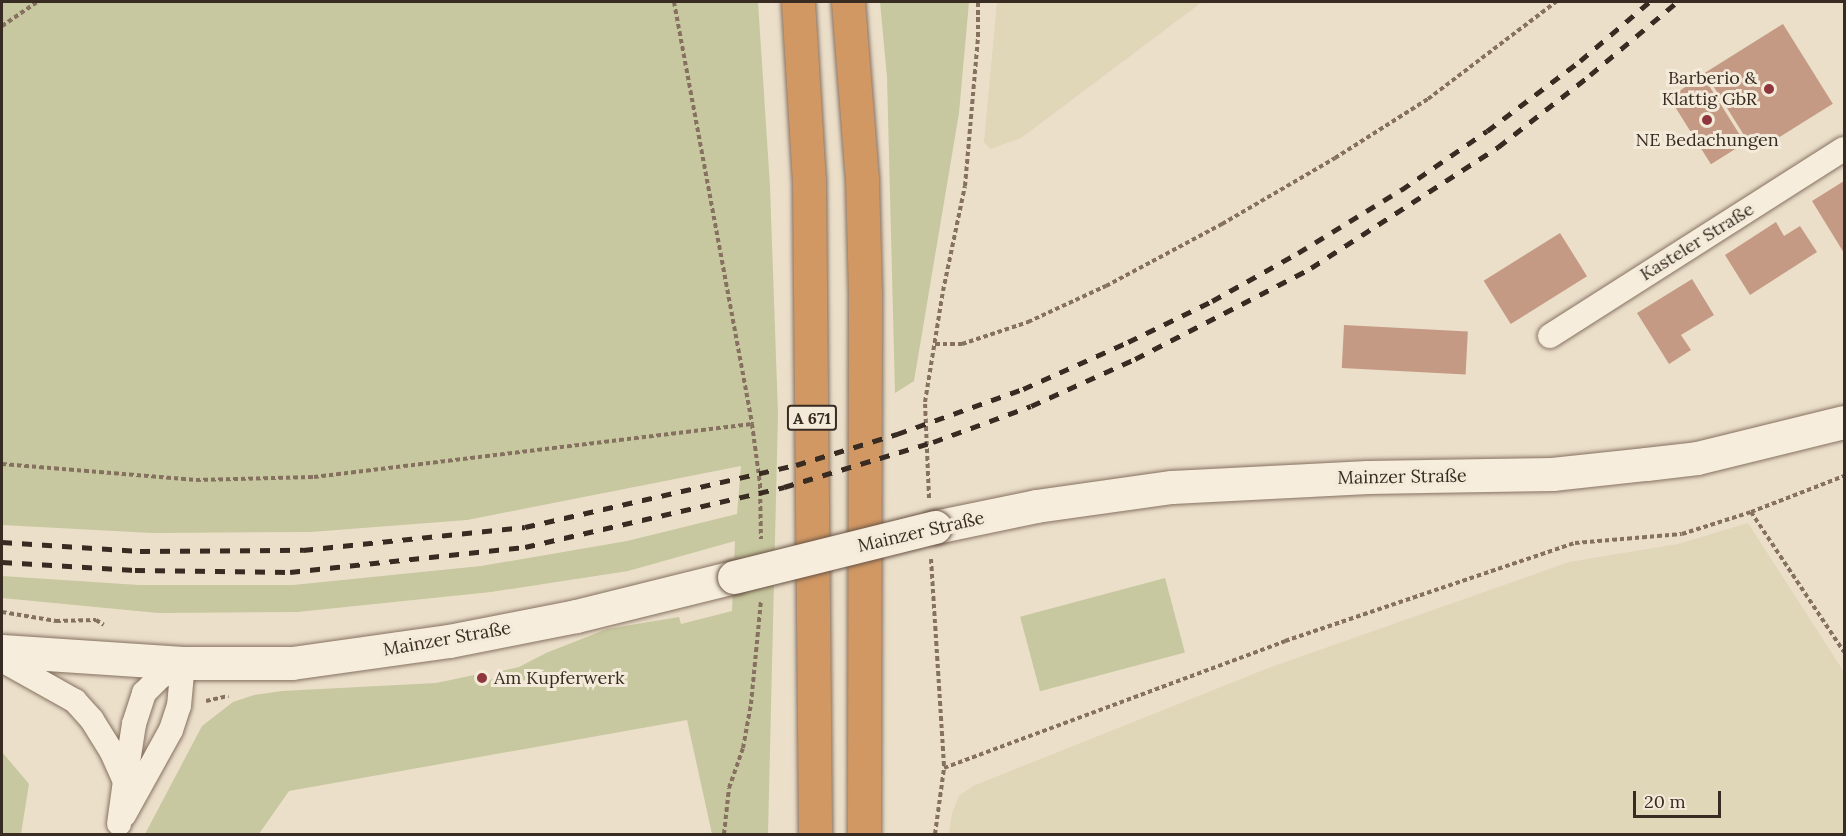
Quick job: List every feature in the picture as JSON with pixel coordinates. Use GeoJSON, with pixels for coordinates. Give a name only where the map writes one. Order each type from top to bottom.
{"type":"FeatureCollection","features":[{"type":"Feature","properties":{"kind":"highway","name":"A 671"},"geometry":{"type":"LineString","coordinates":[[798,2],[810,180],[815,834]]}},
{"type":"Feature","properties":{"kind":"highway","name":"A 671"},"geometry":{"type":"LineString","coordinates":[[848,2],[862,179],[865,296],[864,834]]}},
{"type":"Feature","properties":{"kind":"main road","name":"Mainzer Straße"},"geometry":{"type":"LineString","coordinates":[[2,651],[183,663],[292,663],[449,641],[576,616],[935,527],[1036,506],[1172,487],[1368,477],[1552,474],[1646,465],[1697,458],[1845,422]]}},
{"type":"Feature","properties":{"kind":"street","name":"Kasteler Straße"},"geometry":{"type":"LineString","coordinates":[[1550,336],[1845,149]]}},
{"type":"Feature","properties":{"kind":"street"},"geometry":{"type":"LineString","coordinates":[[2,660],[75,701],[111,750],[124,781]]}},
{"type":"Feature","properties":{"kind":"street"},"geometry":{"type":"LineString","coordinates":[[117,829],[134,724],[144,693],[160,677],[183,663]]}},
{"type":"Feature","properties":{"kind":"street"},"geometry":{"type":"LineString","coordinates":[[117,829],[171,730],[179,706],[183,663]]}},
{"type":"Feature","properties":{"kind":"path"},"geometry":{"type":"LineString","coordinates":[[2,26],[37,2]]}},
{"type":"Feature","properties":{"kind":"path"},"geometry":{"type":"LineString","coordinates":[[674,2],[752,424],[760,484],[761,550]]}},
{"type":"Feature","properties":{"kind":"path"},"geometry":{"type":"LineString","coordinates":[[978,2],[978,37],[966,186],[943,291],[935,344],[962,344],[1028,322],[1106,286],[1222,224],[1335,158],[1428,99],[1556,2]]}},
{"type":"Feature","properties":{"kind":"path"},"geometry":{"type":"LineString","coordinates":[[2,464],[196,480],[314,477],[752,424]]}},
{"type":"Feature","properties":{"kind":"path"},"geometry":{"type":"LineString","coordinates":[[935,834],[944,768],[1285,641],[1575,543],[1682,534],[1751,512],[1845,476]]}},
{"type":"Feature","properties":{"kind":"path"},"geometry":{"type":"LineString","coordinates":[[1751,512],[1845,652]]}},
{"type":"Feature","properties":{"kind":"path"},"geometry":{"type":"LineString","coordinates":[[724,834],[729,788],[743,748],[751,705],[761,594]]}},
{"type":"Feature","properties":{"kind":"path"},"geometry":{"type":"LineString","coordinates":[[2,612],[56,621],[96,621]]}},
{"type":"Feature","properties":{"kind":"shaded area"},"geometry":{"type":"Polygon","coordinates":[[[997,2],[1202,2],[1021,138],[991,149],[984,142],[997,2]]]}},
{"type":"Feature","properties":{"kind":"shaded area"},"geometry":{"type":"Polygon","coordinates":[[[1748,523],[1844,672],[1844,834],[949,834],[952,813],[959,796],[973,786],[1266,669],[1569,562],[1678,544],[1748,523]]]}},
{"type":"Feature","properties":{"kind":"green space"},"geometry":{"type":"Polygon","coordinates":[[[2,2],[758,2],[770,186],[778,414],[768,834],[712,834],[687,720],[289,791],[259,834],[145,834],[202,726],[233,702],[254,695],[282,691],[436,683],[479,674],[481,681],[502,678],[501,671],[519,667],[546,653],[607,629],[679,617],[681,624],[732,611],[735,541],[628,571],[491,592],[297,612],[158,613],[2,598],[2,576],[139,585],[293,585],[481,566],[627,541],[737,514],[741,466],[467,520],[311,532],[152,533],[2,525],[2,2]]]}},
{"type":"Feature","properties":{"kind":"green space"},"geometry":{"type":"Polygon","coordinates":[[[880,2],[969,2],[959,113],[914,381],[895,393],[887,77],[880,2]]]}},
{"type":"Feature","properties":{"kind":"green space"},"geometry":{"type":"Polygon","coordinates":[[[1165,578],[1185,652],[1040,691],[1020,617],[1165,578]]]}},
{"type":"Feature","properties":{"kind":"green space"},"geometry":{"type":"Polygon","coordinates":[[[2,752],[29,784],[21,834],[2,834],[2,752]]]}},
{"type":"Feature","properties":{"kind":"building","name":"Barberio & Klattig GbR"},"geometry":{"type":"Polygon","coordinates":[[[1783,24],[1833,104],[1755,152],[1705,73],[1783,24]]]}},
{"type":"Feature","properties":{"kind":"building","name":"NE Bedachungen"},"geometry":{"type":"Polygon","coordinates":[[[1703,76],[1745,143],[1711,164],[1669,97],[1703,76]]]}},
{"type":"Feature","properties":{"kind":"building"},"geometry":{"type":"Polygon","coordinates":[[[1844,181],[1844,253],[1812,201],[1844,181]]]}},
{"type":"Feature","properties":{"kind":"building"},"geometry":{"type":"Polygon","coordinates":[[[1776,222],[1784,236],[1800,226],[1817,252],[1750,295],[1725,255],[1776,222]]]}},
{"type":"Feature","properties":{"kind":"building"},"geometry":{"type":"Polygon","coordinates":[[[1560,233],[1587,276],[1511,324],[1484,281],[1560,233]]]}},
{"type":"Feature","properties":{"kind":"building"},"geometry":{"type":"Polygon","coordinates":[[[1692,279],[1714,315],[1681,335],[1691,350],[1669,364],[1637,313],[1692,279]]]}},
{"type":"Feature","properties":{"kind":"building"},"geometry":{"type":"Polygon","coordinates":[[[1344,325],[1468,331],[1466,374],[1342,368],[1344,325]]]}},
{"type":"Feature","properties":{"kind":"railway"},"geometry":{"type":"LineString","coordinates":[[2,542],[140,551],[303,550],[525,527],[796,465],[897,434],[1023,389],[1128,342],[1212,301],[1298,253],[1401,190],[1487,131],[1580,61],[1649,2]]}},
{"type":"Feature","properties":{"kind":"railway"},"geometry":{"type":"LineString","coordinates":[[2,562],[135,570],[290,572],[525,547],[784,487],[933,442],[1031,406],[1135,359],[1311,268],[1498,147],[1590,75],[1677,2]]}},
{"type":"Feature","properties":{"kind":"place","name":"Barberio & Klattig GbR"},"geometry":{"type":"Point","coordinates":[1769,89]}},
{"type":"Feature","properties":{"kind":"place","name":"NE Bedachungen"},"geometry":{"type":"Point","coordinates":[1707,120]}},
{"type":"Feature","properties":{"kind":"place","name":"Am Kupferwerk"},"geometry":{"type":"Point","coordinates":[482,678]}}]}
